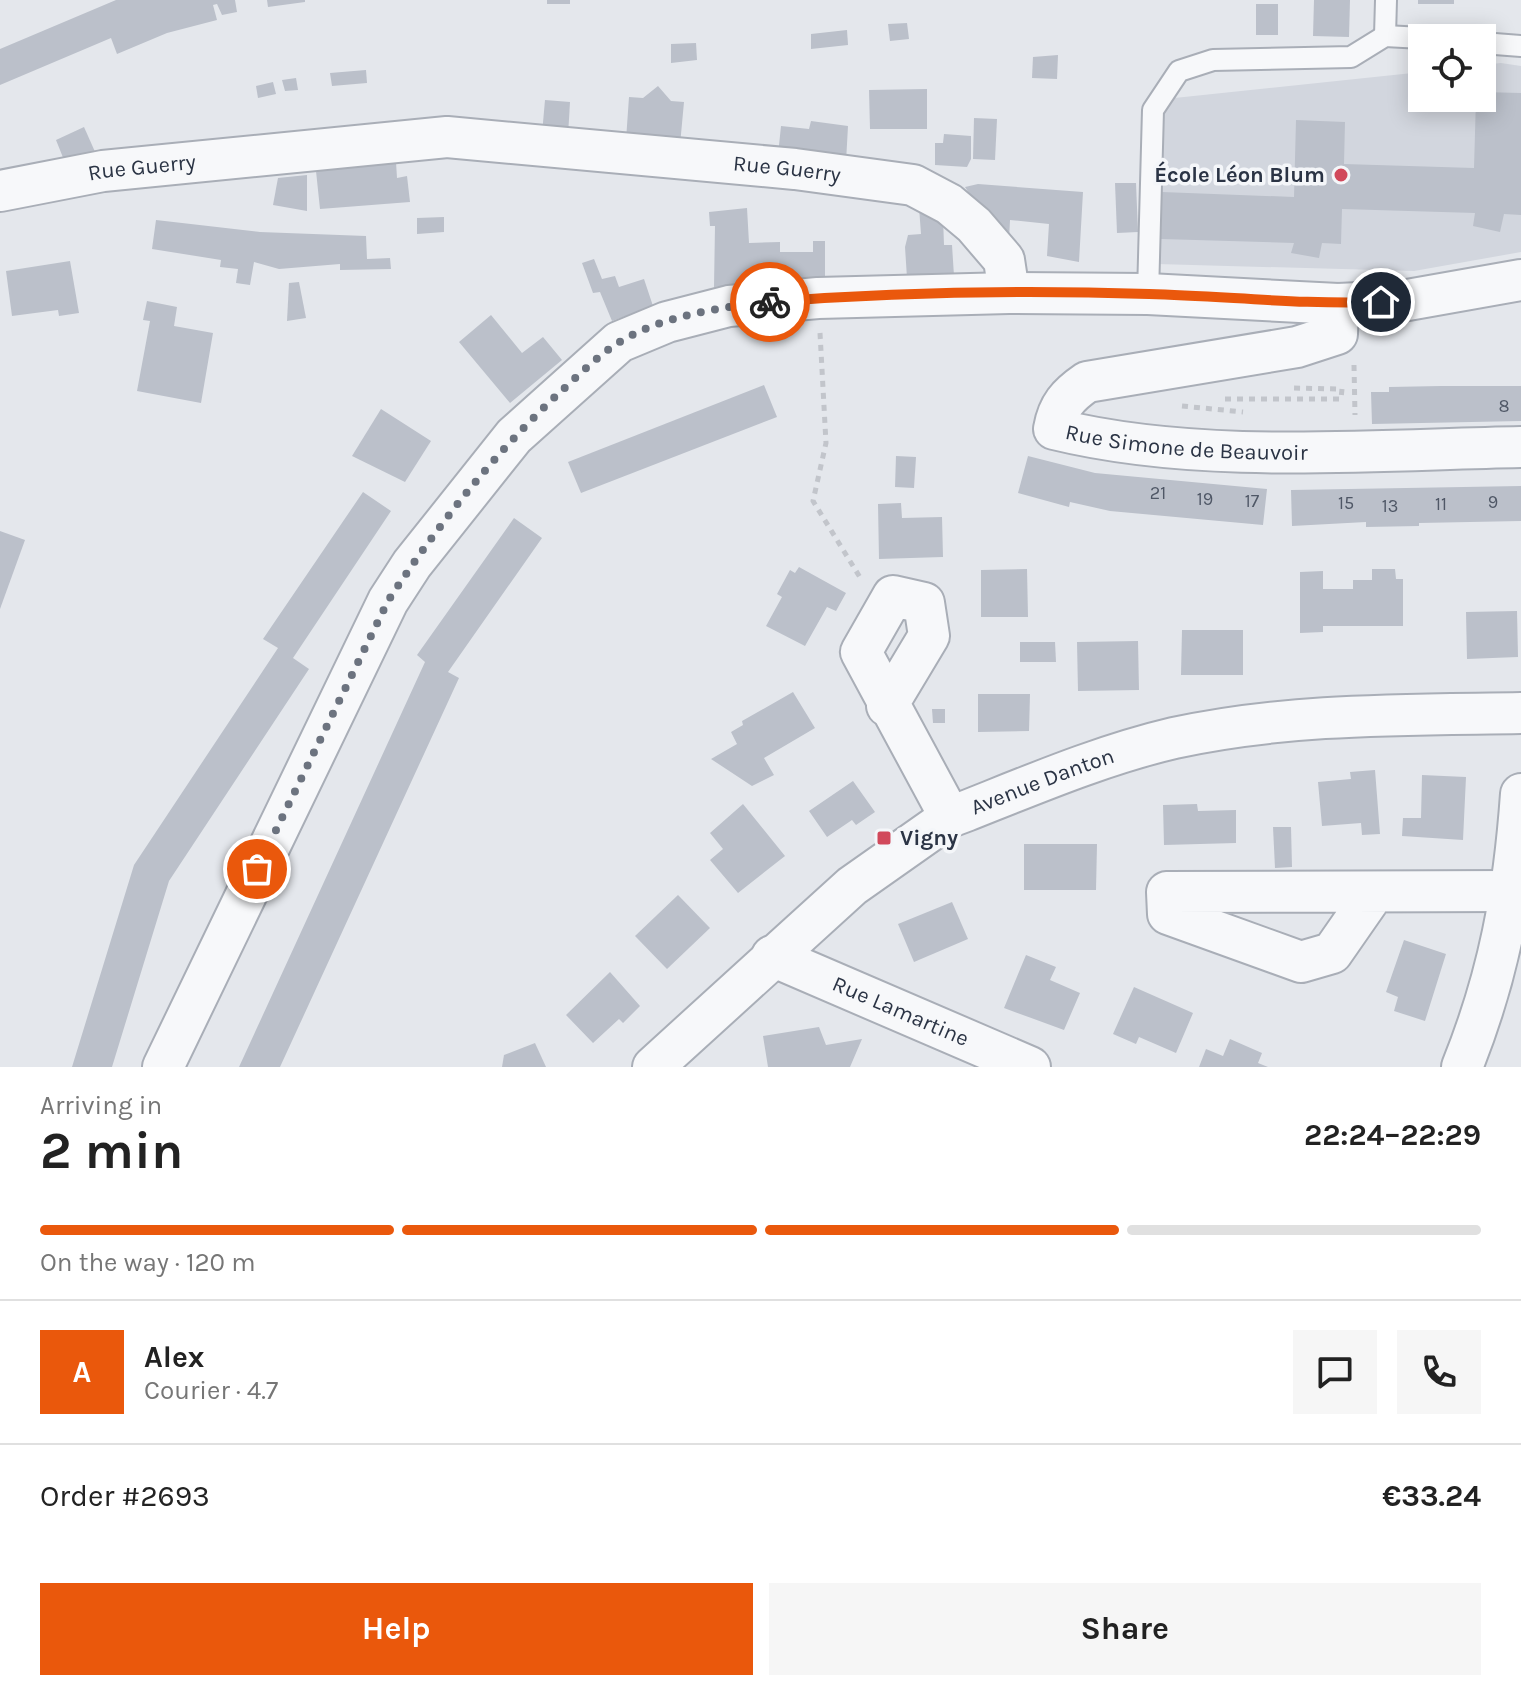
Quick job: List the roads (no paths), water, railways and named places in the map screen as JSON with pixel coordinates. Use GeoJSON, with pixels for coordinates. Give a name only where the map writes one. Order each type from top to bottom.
{"type":"FeatureCollection","features":[{"type":"Feature","properties":{"kind":"street","name":"Rue Guerry"},"geometry":{"type":"LineString","coordinates":[[0,191],[103,171],[447,137],[795,169],[913,185],[949,204],[974,225],[1004,260],[1009,293]]}},
{"type":"Feature","properties":{"kind":"street"},"geometry":{"type":"LineString","coordinates":[[163,1067],[388,601],[412,564],[497,456],[565,388],[619,342],[667,322],[729,306],[818,298],[1009,293],[1148,294],[1338,304],[1402,301],[1521,280]]}},
{"type":"Feature","properties":{"kind":"street","name":"Rue Simone de Beauvoir"},"geometry":{"type":"LineString","coordinates":[[1338,304],[1337,334],[1297,347],[1087,382],[1070,393],[1057,412],[1054,429],[1096,440],[1277,454],[1521,447]]}},
{"type":"Feature","properties":{"kind":"street"},"geometry":{"type":"LineString","coordinates":[[883,614],[893,596],[924,603],[929,636],[887,706],[950,817]]}},
{"type":"Feature","properties":{"kind":"street","name":"Avenue Danton"},"geometry":{"type":"LineString","coordinates":[[653,1067],[852,886],[950,817],[1095,760],[1202,733],[1261,723],[1379,715],[1521,713]]}},
{"type":"Feature","properties":{"kind":"street"},"geometry":{"type":"LineString","coordinates":[[1462,1067],[1506,934],[1521,794]]}},
{"type":"Feature","properties":{"kind":"street"},"geometry":{"type":"LineString","coordinates":[[1373,894],[1511,891]]}},
{"type":"Feature","properties":{"kind":"street","name":"Rue Lamartine"},"geometry":{"type":"LineString","coordinates":[[772,956],[1030,1067]]}},
{"type":"Feature","properties":{"kind":"lane"},"geometry":{"type":"LineString","coordinates":[[1385,36],[1386,0]]}},
{"type":"Feature","properties":{"kind":"lane"},"geometry":{"type":"LineString","coordinates":[[1148,294],[1153,110],[1179,71],[1213,60],[1351,57],[1385,36],[1408,37]]}},
{"type":"Feature","properties":{"kind":"lane"},"geometry":{"type":"LineString","coordinates":[[1496,44],[1521,46]]}},
{"type":"Feature","properties":{"kind":"place","name":"École Léon Blum"},"geometry":{"type":"Point","coordinates":[1341,175]}},
{"type":"Feature","properties":{"kind":"place","name":"Vigny"},"geometry":{"type":"Point","coordinates":[884,838]}}]}
